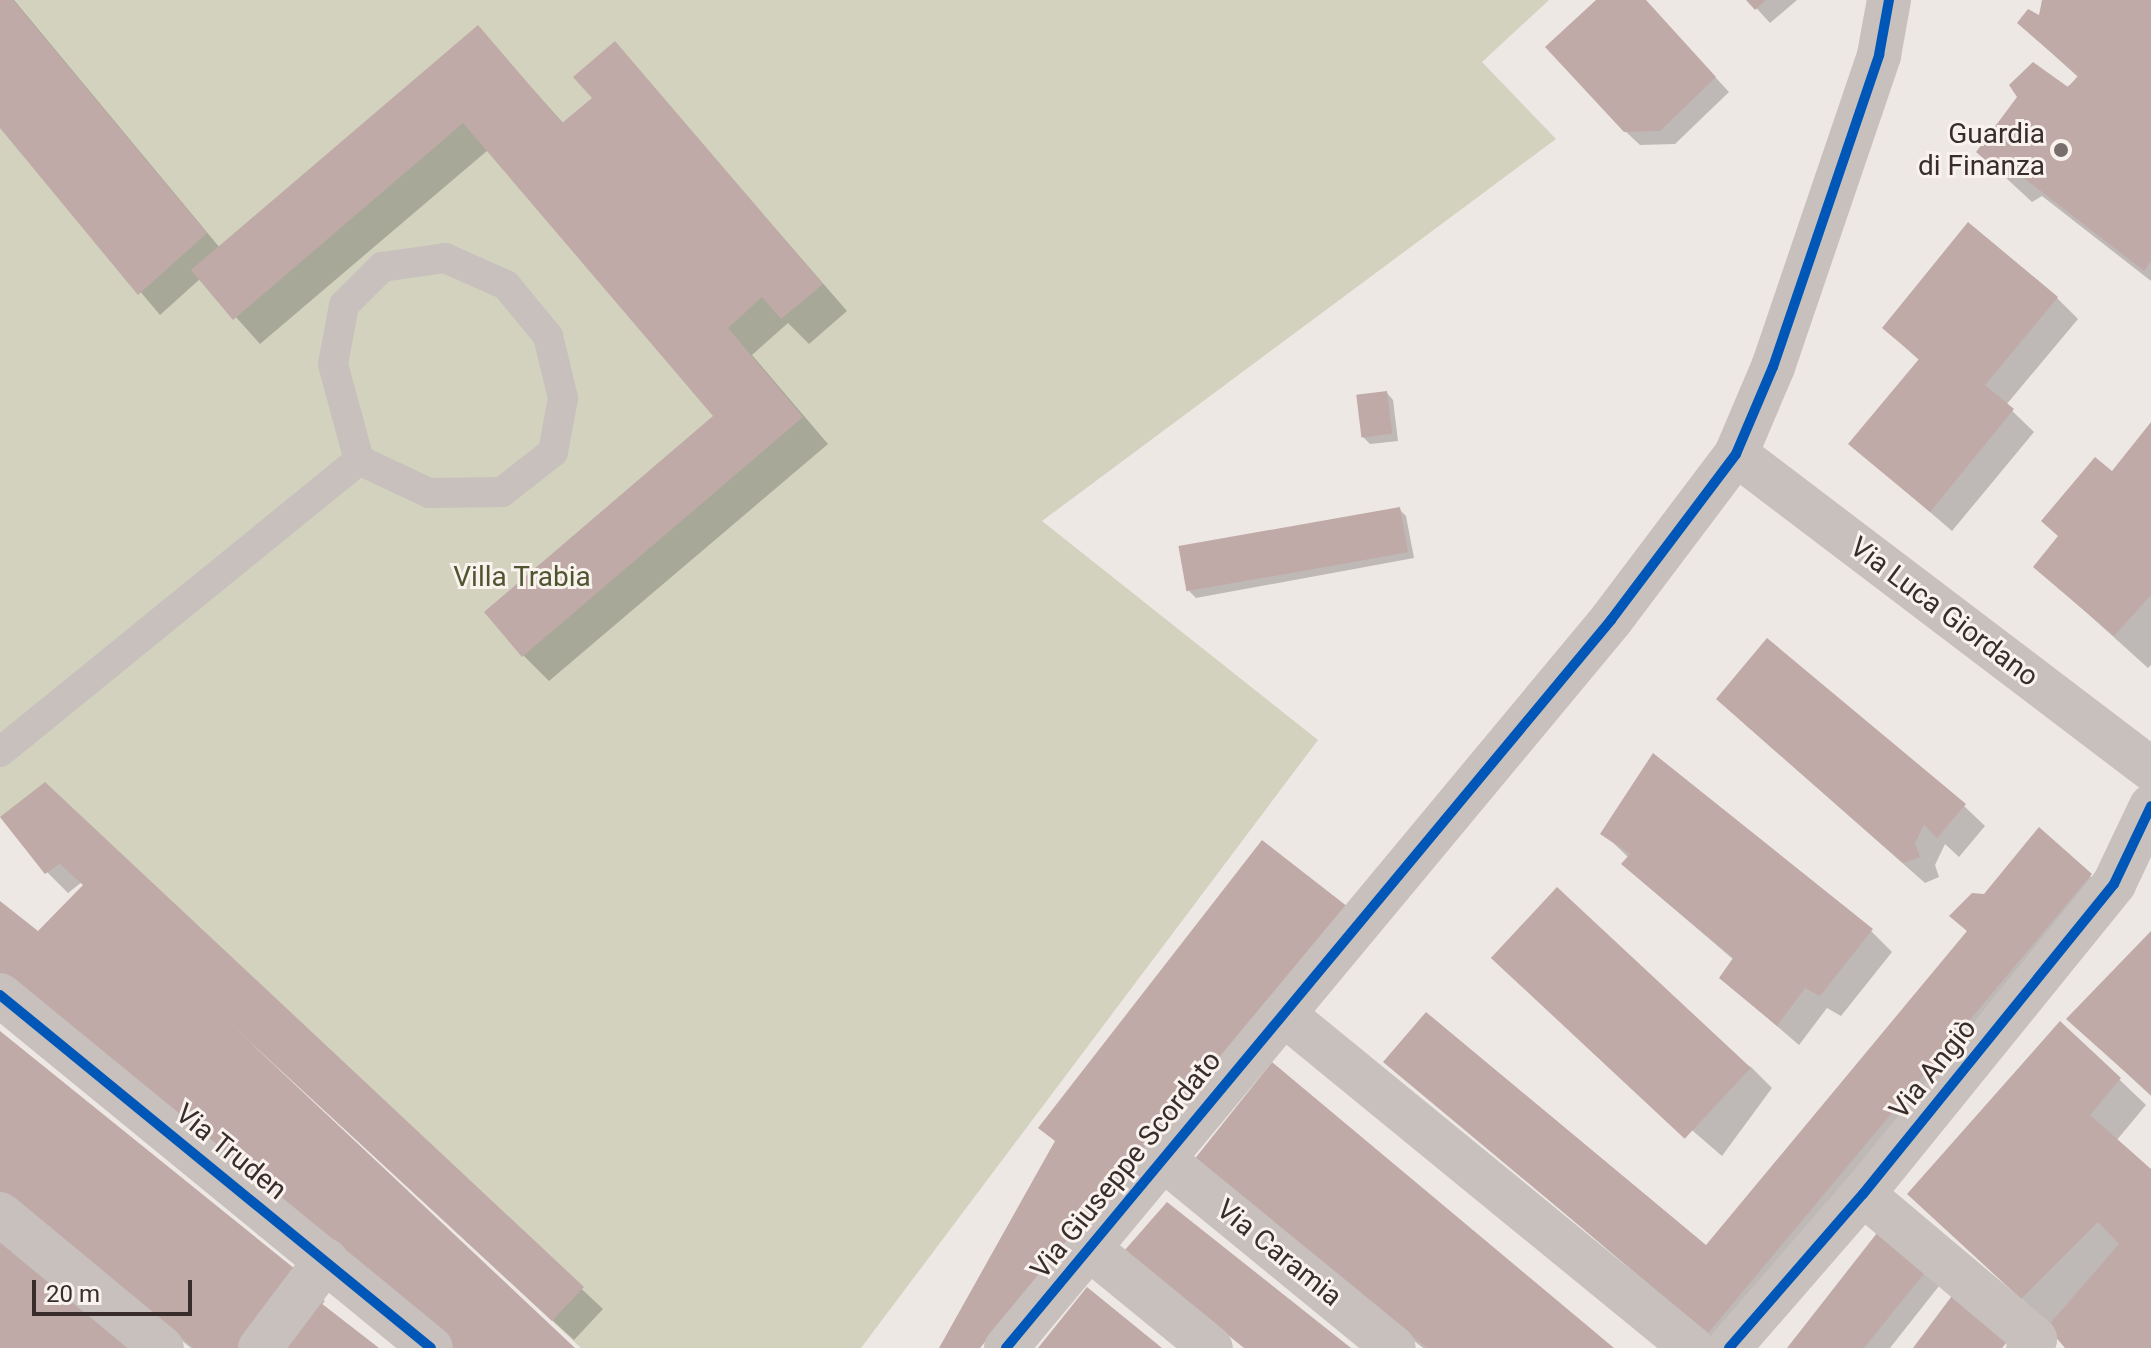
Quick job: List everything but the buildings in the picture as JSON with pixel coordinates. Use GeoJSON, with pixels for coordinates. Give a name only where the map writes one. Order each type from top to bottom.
{"type":"FeatureCollection","features":[{"type":"Feature","properties":{"kind":"street","name":"Via Giuseppe Scordato"},"geometry":{"type":"LineString","coordinates":[[1006,1348],[1286,1016],[1611,620],[1736,454],[1773,367],[1879,55],[1889,0]]}},
{"type":"Feature","properties":{"kind":"street","name":"Via Luca Giordano"},"geometry":{"type":"LineString","coordinates":[[1736,454],[2151,769]]}},
{"type":"Feature","properties":{"kind":"street","name":"Via Angiò"},"geometry":{"type":"LineString","coordinates":[[1729,1348],[1863,1194],[2114,884],[2151,806]]}},
{"type":"Feature","properties":{"kind":"street","name":"Via Truden"},"geometry":{"type":"LineString","coordinates":[[0,995],[431,1348]]}},
{"type":"Feature","properties":{"kind":"street"},"geometry":{"type":"LineString","coordinates":[[1286,1016],[1692,1348]]}},
{"type":"Feature","properties":{"kind":"street","name":"Via Caramia"},"geometry":{"type":"LineString","coordinates":[[1163,1159],[1394,1348]]}},
{"type":"Feature","properties":{"kind":"street"},"geometry":{"type":"LineString","coordinates":[[1863,1194],[2035,1339],[2028,1348]]}},
{"type":"Feature","properties":{"kind":"street"},"geometry":{"type":"LineString","coordinates":[[0,1214],[162,1348]]}},
{"type":"Feature","properties":{"kind":"street"},"geometry":{"type":"LineString","coordinates":[[1090,1249],[1211,1348]]}},
{"type":"Feature","properties":{"kind":"street"},"geometry":{"type":"LineString","coordinates":[[260,1348],[326,1260]]}},
{"type":"Feature","properties":{"kind":"lane"},"geometry":{"type":"LineString","coordinates":[[445,258],[506,285],[548,336],[563,398],[553,452],[502,492],[429,493],[359,460],[333,364],[344,305],[382,267],[445,258]]}},
{"type":"Feature","properties":{"kind":"lane"},"geometry":{"type":"LineString","coordinates":[[0,752],[359,460]]}},
{"type":"Feature","properties":{"kind":"green space","name":"Villa Trabia"},"geometry":{"type":"Polygon","coordinates":[[[0,0],[1549,0],[1482,62],[1556,139],[1042,521],[1318,740],[861,1348],[581,1348],[60,863],[45,874],[0,817],[0,0]]]}},
{"type":"Feature","properties":{"kind":"cycle path"},"geometry":{"type":"LineString","coordinates":[[1006,1348],[1611,620],[1736,454],[1773,367],[1879,55],[1889,0]]}},
{"type":"Feature","properties":{"kind":"cycle path"},"geometry":{"type":"LineString","coordinates":[[1729,1348],[1863,1194],[2114,884],[2151,806]]}},
{"type":"Feature","properties":{"kind":"cycle path"},"geometry":{"type":"LineString","coordinates":[[0,995],[431,1348]]}},
{"type":"Feature","properties":{"kind":"place","name":"Guardia di Finanza"},"geometry":{"type":"Point","coordinates":[2061,150]}}]}
